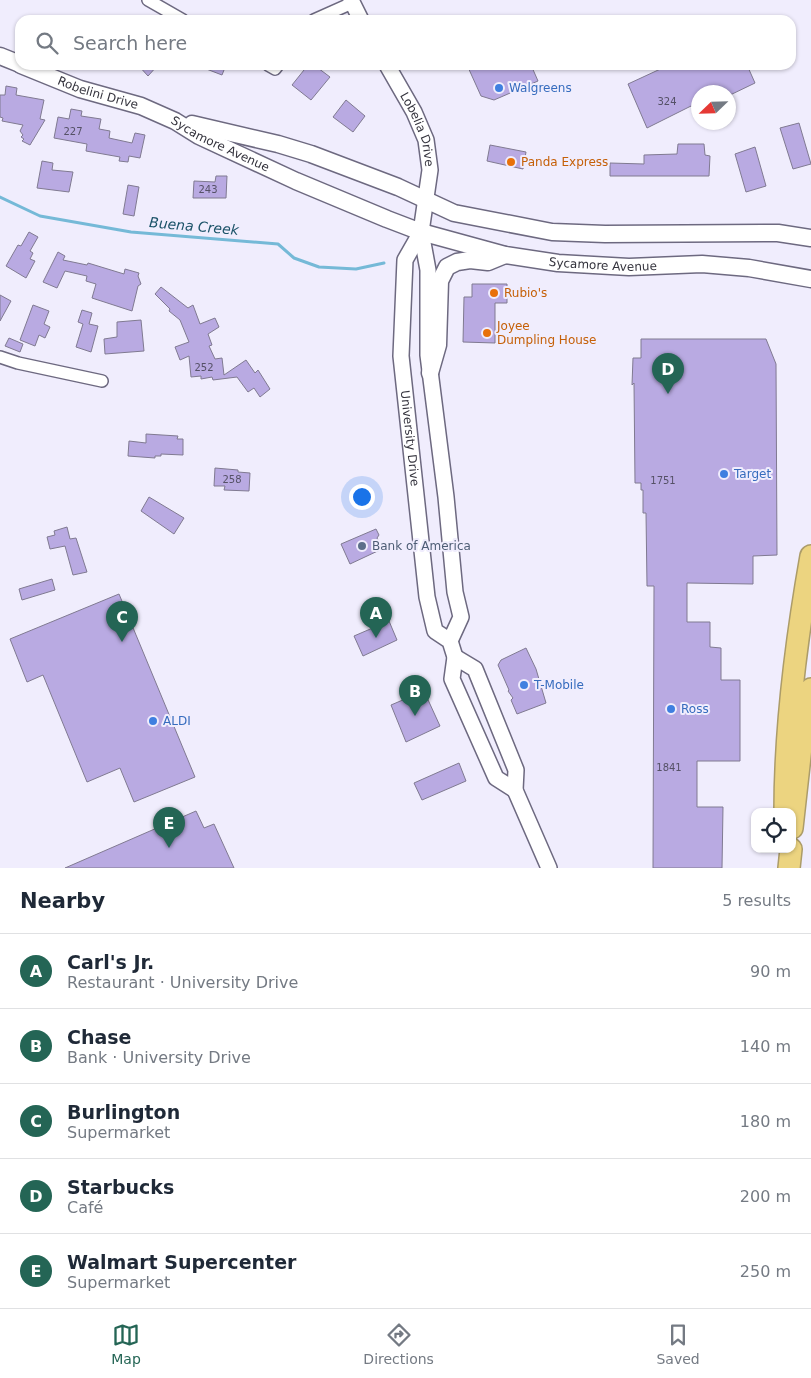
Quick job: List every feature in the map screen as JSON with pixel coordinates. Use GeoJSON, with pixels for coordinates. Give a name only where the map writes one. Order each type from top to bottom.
{"type":"FeatureCollection","features":[{"type":"Feature","properties":{"kind":"highway"},"geometry":{"type":"LineString","coordinates":[[785,808],[785,765],[792,680],[811,556]]}},
{"type":"Feature","properties":{"kind":"highway"},"geometry":{"type":"LineString","coordinates":[[794,808],[801,747],[811,689]]}},
{"type":"Feature","properties":{"kind":"highway"},"geometry":{"type":"LineString","coordinates":[[785,853],[787,868]]}},
{"type":"Feature","properties":{"kind":"highway"},"geometry":{"type":"LineString","coordinates":[[787,868],[790,853]]}},
{"type":"Feature","properties":{"kind":"main road","name":"Robelini Drive"},"geometry":{"type":"LineString","coordinates":[[0,56],[15,62]]}},
{"type":"Feature","properties":{"kind":"main road","name":"Robelini Drive"},"geometry":{"type":"LineString","coordinates":[[33,70],[80,89],[141,106],[175,121]]}},
{"type":"Feature","properties":{"kind":"main road","name":"Sycamore Avenue"},"geometry":{"type":"LineString","coordinates":[[175,121],[294,149],[398,187],[454,213],[552,232],[606,234],[778,233],[811,238]]}},
{"type":"Feature","properties":{"kind":"main road","name":"Sycamore Avenue"},"geometry":{"type":"LineString","coordinates":[[175,121],[199,136],[296,181],[386,219],[421,232],[505,255],[558,263],[628,267],[702,264],[811,279]]}},
{"type":"Feature","properties":{"kind":"main road"},"geometry":{"type":"LineString","coordinates":[[430,373],[438,345],[440,281],[447,267],[457,262],[470,260],[488,262],[505,255]]}},
{"type":"Feature","properties":{"kind":"street"},"geometry":{"type":"LineString","coordinates":[[148,0],[175,15]]}},
{"type":"Feature","properties":{"kind":"street"},"geometry":{"type":"LineString","coordinates":[[324,15],[352,1],[359,15]]}},
{"type":"Feature","properties":{"kind":"street","name":"Lobelia Drive"},"geometry":{"type":"LineString","coordinates":[[390,70],[414,112],[426,140],[430,170],[426,200]]}},
{"type":"Feature","properties":{"kind":"street","name":"University Drive"},"geometry":{"type":"LineString","coordinates":[[426,200],[421,232],[428,270],[428,354],[446,497],[455,592],[461,617],[450,641]]}},
{"type":"Feature","properties":{"kind":"street","name":"University Drive"},"geometry":{"type":"LineString","coordinates":[[421,232],[405,260],[401,356],[427,597],[436,631],[450,641],[456,657],[452,679],[496,778],[515,790]]}},
{"type":"Feature","properties":{"kind":"street"},"geometry":{"type":"LineString","coordinates":[[0,356],[18,363],[102,381]]}},
{"type":"Feature","properties":{"kind":"street"},"geometry":{"type":"LineString","coordinates":[[456,657],[475,669],[516,770],[515,790],[549,868]]}},
{"type":"Feature","properties":{"kind":"building"},"geometry":{"type":"Polygon","coordinates":[[[143,70],[153,70],[148,76],[143,70]]]}},
{"type":"Feature","properties":{"kind":"building"},"geometry":{"type":"Polygon","coordinates":[[[209,70],[224,70],[222,75],[209,70]]]}},
{"type":"Feature","properties":{"kind":"building"},"geometry":{"type":"Polygon","coordinates":[[[304,70],[321,70],[330,77],[311,100],[292,85],[304,70]]]}},
{"type":"Feature","properties":{"kind":"building","name":"Walgreens"},"geometry":{"type":"Polygon","coordinates":[[[469,70],[533,70],[538,81],[494,100],[481,96],[469,70]]]}},
{"type":"Feature","properties":{"kind":"building"},"geometry":{"type":"Polygon","coordinates":[[[658,70],[749,70],[755,83],[736,92],[736,85],[691,85],[691,106],[647,128],[628,84],[658,70]]]}},
{"type":"Feature","properties":{"kind":"building"},"geometry":{"type":"Polygon","coordinates":[[[6,86],[17,88],[16,95],[44,100],[40,119],[45,120],[30,145],[22,141],[24,139],[21,137],[23,135],[20,131],[23,125],[2,121],[3,118],[0,117],[0,95],[5,95],[6,86]]]}},
{"type":"Feature","properties":{"kind":"building"},"geometry":{"type":"Polygon","coordinates":[[[346,100],[365,116],[353,132],[333,117],[346,100]]]}},
{"type":"Feature","properties":{"kind":"building"},"geometry":{"type":"Polygon","coordinates":[[[71,109],[82,111],[81,116],[101,119],[99,129],[110,131],[109,138],[132,143],[135,133],[145,135],[140,158],[129,156],[128,162],[119,161],[120,157],[86,151],[87,144],[54,138],[58,117],[69,119],[71,109]]]}},
{"type":"Feature","properties":{"kind":"building"},"geometry":{"type":"Polygon","coordinates":[[[799,123],[811,164],[793,169],[780,128],[799,123]]]}},
{"type":"Feature","properties":{"kind":"building"},"geometry":{"type":"Polygon","coordinates":[[[678,144],[704,144],[705,155],[710,156],[709,176],[610,176],[610,163],[644,164],[644,155],[677,154],[678,144]]]}},
{"type":"Feature","properties":{"kind":"building"},"geometry":{"type":"Polygon","coordinates":[[[490,145],[526,152],[523,169],[487,161],[490,145]]]}},
{"type":"Feature","properties":{"kind":"building"},"geometry":{"type":"Polygon","coordinates":[[[755,147],[766,186],[746,192],[735,154],[755,147]]]}},
{"type":"Feature","properties":{"kind":"building"},"geometry":{"type":"Polygon","coordinates":[[[42,161],[53,163],[52,170],[73,172],[69,192],[37,188],[42,161]]]}},
{"type":"Feature","properties":{"kind":"building"},"geometry":{"type":"Polygon","coordinates":[[[216,176],[227,176],[226,198],[193,198],[194,181],[215,182],[216,176]]]}},
{"type":"Feature","properties":{"kind":"building"},"geometry":{"type":"Polygon","coordinates":[[[128,185],[139,187],[134,216],[123,214],[128,185]]]}},
{"type":"Feature","properties":{"kind":"building"},"geometry":{"type":"Polygon","coordinates":[[[29,232],[38,237],[30,251],[33,253],[30,259],[35,261],[26,278],[6,266],[18,245],[21,246],[29,232]]]}},
{"type":"Feature","properties":{"kind":"building"},"geometry":{"type":"Polygon","coordinates":[[[58,252],[65,256],[63,260],[87,265],[88,263],[124,274],[125,269],[139,273],[138,276],[141,284],[138,286],[132,311],[92,298],[96,284],[86,281],[87,276],[65,271],[57,288],[43,282],[58,252]]]}},
{"type":"Feature","properties":{"kind":"building"},"geometry":{"type":"Polygon","coordinates":[[[472,284],[507,284],[507,303],[495,303],[495,343],[463,342],[464,297],[472,297],[472,284]]]}},
{"type":"Feature","properties":{"kind":"building"},"geometry":{"type":"Polygon","coordinates":[[[161,287],[188,308],[193,305],[200,324],[215,318],[219,327],[208,334],[212,345],[209,346],[215,359],[222,358],[224,375],[246,360],[255,373],[258,370],[270,389],[260,397],[254,388],[248,392],[237,377],[213,380],[212,377],[201,379],[201,376],[191,377],[189,356],[180,360],[175,347],[189,342],[180,320],[169,311],[170,309],[155,294],[161,287]]]}},
{"type":"Feature","properties":{"kind":"building"},"geometry":{"type":"Polygon","coordinates":[[[0,295],[11,301],[0,321],[0,295]]]}},
{"type":"Feature","properties":{"kind":"building"},"geometry":{"type":"Polygon","coordinates":[[[33,305],[49,311],[44,324],[50,327],[45,338],[39,335],[35,346],[20,340],[33,305]]]}},
{"type":"Feature","properties":{"kind":"building"},"geometry":{"type":"Polygon","coordinates":[[[82,310],[92,313],[89,324],[98,326],[91,352],[76,347],[83,324],[78,322],[82,310]]]}},
{"type":"Feature","properties":{"kind":"building"},"geometry":{"type":"Polygon","coordinates":[[[141,320],[144,351],[105,354],[104,339],[117,337],[117,322],[141,320]]]}},
{"type":"Feature","properties":{"kind":"building"},"geometry":{"type":"Polygon","coordinates":[[[9,338],[23,344],[20,352],[5,346],[9,338]]]}},
{"type":"Feature","properties":{"kind":"building"},"geometry":{"type":"Polygon","coordinates":[[[641,339],[766,339],[776,364],[777,555],[753,556],[753,584],[687,583],[687,622],[710,622],[710,647],[721,648],[721,680],[740,680],[740,761],[697,761],[697,807],[723,807],[722,868],[653,868],[654,586],[647,586],[646,513],[643,513],[643,490],[641,490],[641,483],[635,483],[634,383],[632,385],[633,358],[641,358],[641,339]]]}},
{"type":"Feature","properties":{"kind":"building"},"geometry":{"type":"Polygon","coordinates":[[[146,434],[178,436],[177,439],[183,439],[183,455],[161,454],[161,456],[155,456],[155,458],[128,456],[129,441],[146,443],[146,434]]]}},
{"type":"Feature","properties":{"kind":"building"},"geometry":{"type":"Polygon","coordinates":[[[215,468],[250,473],[249,491],[224,490],[225,486],[214,486],[215,468]]]}},
{"type":"Feature","properties":{"kind":"building"},"geometry":{"type":"Polygon","coordinates":[[[149,497],[184,518],[174,534],[141,511],[149,497]]]}},
{"type":"Feature","properties":{"kind":"building"},"geometry":{"type":"Polygon","coordinates":[[[67,527],[70,539],[76,538],[87,572],[73,575],[65,546],[50,549],[47,537],[55,535],[54,531],[67,527]]]}},
{"type":"Feature","properties":{"kind":"building"},"geometry":{"type":"Polygon","coordinates":[[[376,529],[379,535],[377,538],[382,549],[350,564],[341,544],[376,529]]]}},
{"type":"Feature","properties":{"kind":"building"},"geometry":{"type":"Polygon","coordinates":[[[52,579],[55,590],[22,600],[19,589],[52,579]]]}},
{"type":"Feature","properties":{"kind":"building"},"geometry":{"type":"Polygon","coordinates":[[[119,594],[195,777],[134,802],[120,768],[87,782],[43,675],[27,682],[10,639],[119,594]]]}},
{"type":"Feature","properties":{"kind":"building"},"geometry":{"type":"Polygon","coordinates":[[[389,621],[397,640],[363,656],[354,636],[389,621]]]}},
{"type":"Feature","properties":{"kind":"building","name":"T-Mobile"},"geometry":{"type":"Polygon","coordinates":[[[526,648],[536,669],[546,703],[517,714],[511,700],[513,698],[508,691],[498,665],[501,660],[526,648]]]}},
{"type":"Feature","properties":{"kind":"building"},"geometry":{"type":"Polygon","coordinates":[[[424,691],[440,726],[406,742],[391,705],[424,691]]]}},
{"type":"Feature","properties":{"kind":"building"},"geometry":{"type":"Polygon","coordinates":[[[459,763],[466,781],[422,800],[414,783],[459,763]]]}},
{"type":"Feature","properties":{"kind":"building"},"geometry":{"type":"Polygon","coordinates":[[[196,811],[204,828],[214,824],[234,868],[65,868],[196,811]]]}},
{"type":"Feature","properties":{"kind":"waterway","name":"Buena Creek"},"geometry":{"type":"LineString","coordinates":[[0,197],[40,216],[131,232],[278,244],[294,258],[319,267],[356,269],[384,263]]}},
{"type":"Feature","properties":{"kind":"place","name":"Walgreens"},"geometry":{"type":"Point","coordinates":[499,88]}},
{"type":"Feature","properties":{"kind":"place","name":"Panda Express"},"geometry":{"type":"Point","coordinates":[511,162]}},
{"type":"Feature","properties":{"kind":"place","name":"Rubio's"},"geometry":{"type":"Point","coordinates":[494,293]}},
{"type":"Feature","properties":{"kind":"place","name":"Joyee Dumpling House"},"geometry":{"type":"Point","coordinates":[487,333]}},
{"type":"Feature","properties":{"kind":"place","name":"Starbucks"},"geometry":{"type":"Point","coordinates":[668,394]}},
{"type":"Feature","properties":{"kind":"place","name":"Target"},"geometry":{"type":"Point","coordinates":[724,474]}},
{"type":"Feature","properties":{"kind":"place","name":"Bank of America"},"geometry":{"type":"Point","coordinates":[362,546]}},
{"type":"Feature","properties":{"kind":"place","name":"Carl's Jr."},"geometry":{"type":"Point","coordinates":[376,638]}},
{"type":"Feature","properties":{"kind":"place","name":"Burlington"},"geometry":{"type":"Point","coordinates":[122,642]}},
{"type":"Feature","properties":{"kind":"place","name":"T-Mobile"},"geometry":{"type":"Point","coordinates":[524,685]}},
{"type":"Feature","properties":{"kind":"place","name":"Ross"},"geometry":{"type":"Point","coordinates":[671,709]}},
{"type":"Feature","properties":{"kind":"place","name":"Chase"},"geometry":{"type":"Point","coordinates":[415,716]}},
{"type":"Feature","properties":{"kind":"place","name":"ALDI"},"geometry":{"type":"Point","coordinates":[153,721]}},
{"type":"Feature","properties":{"kind":"place","name":"Walmart Supercenter"},"geometry":{"type":"Point","coordinates":[169,848]}}]}
